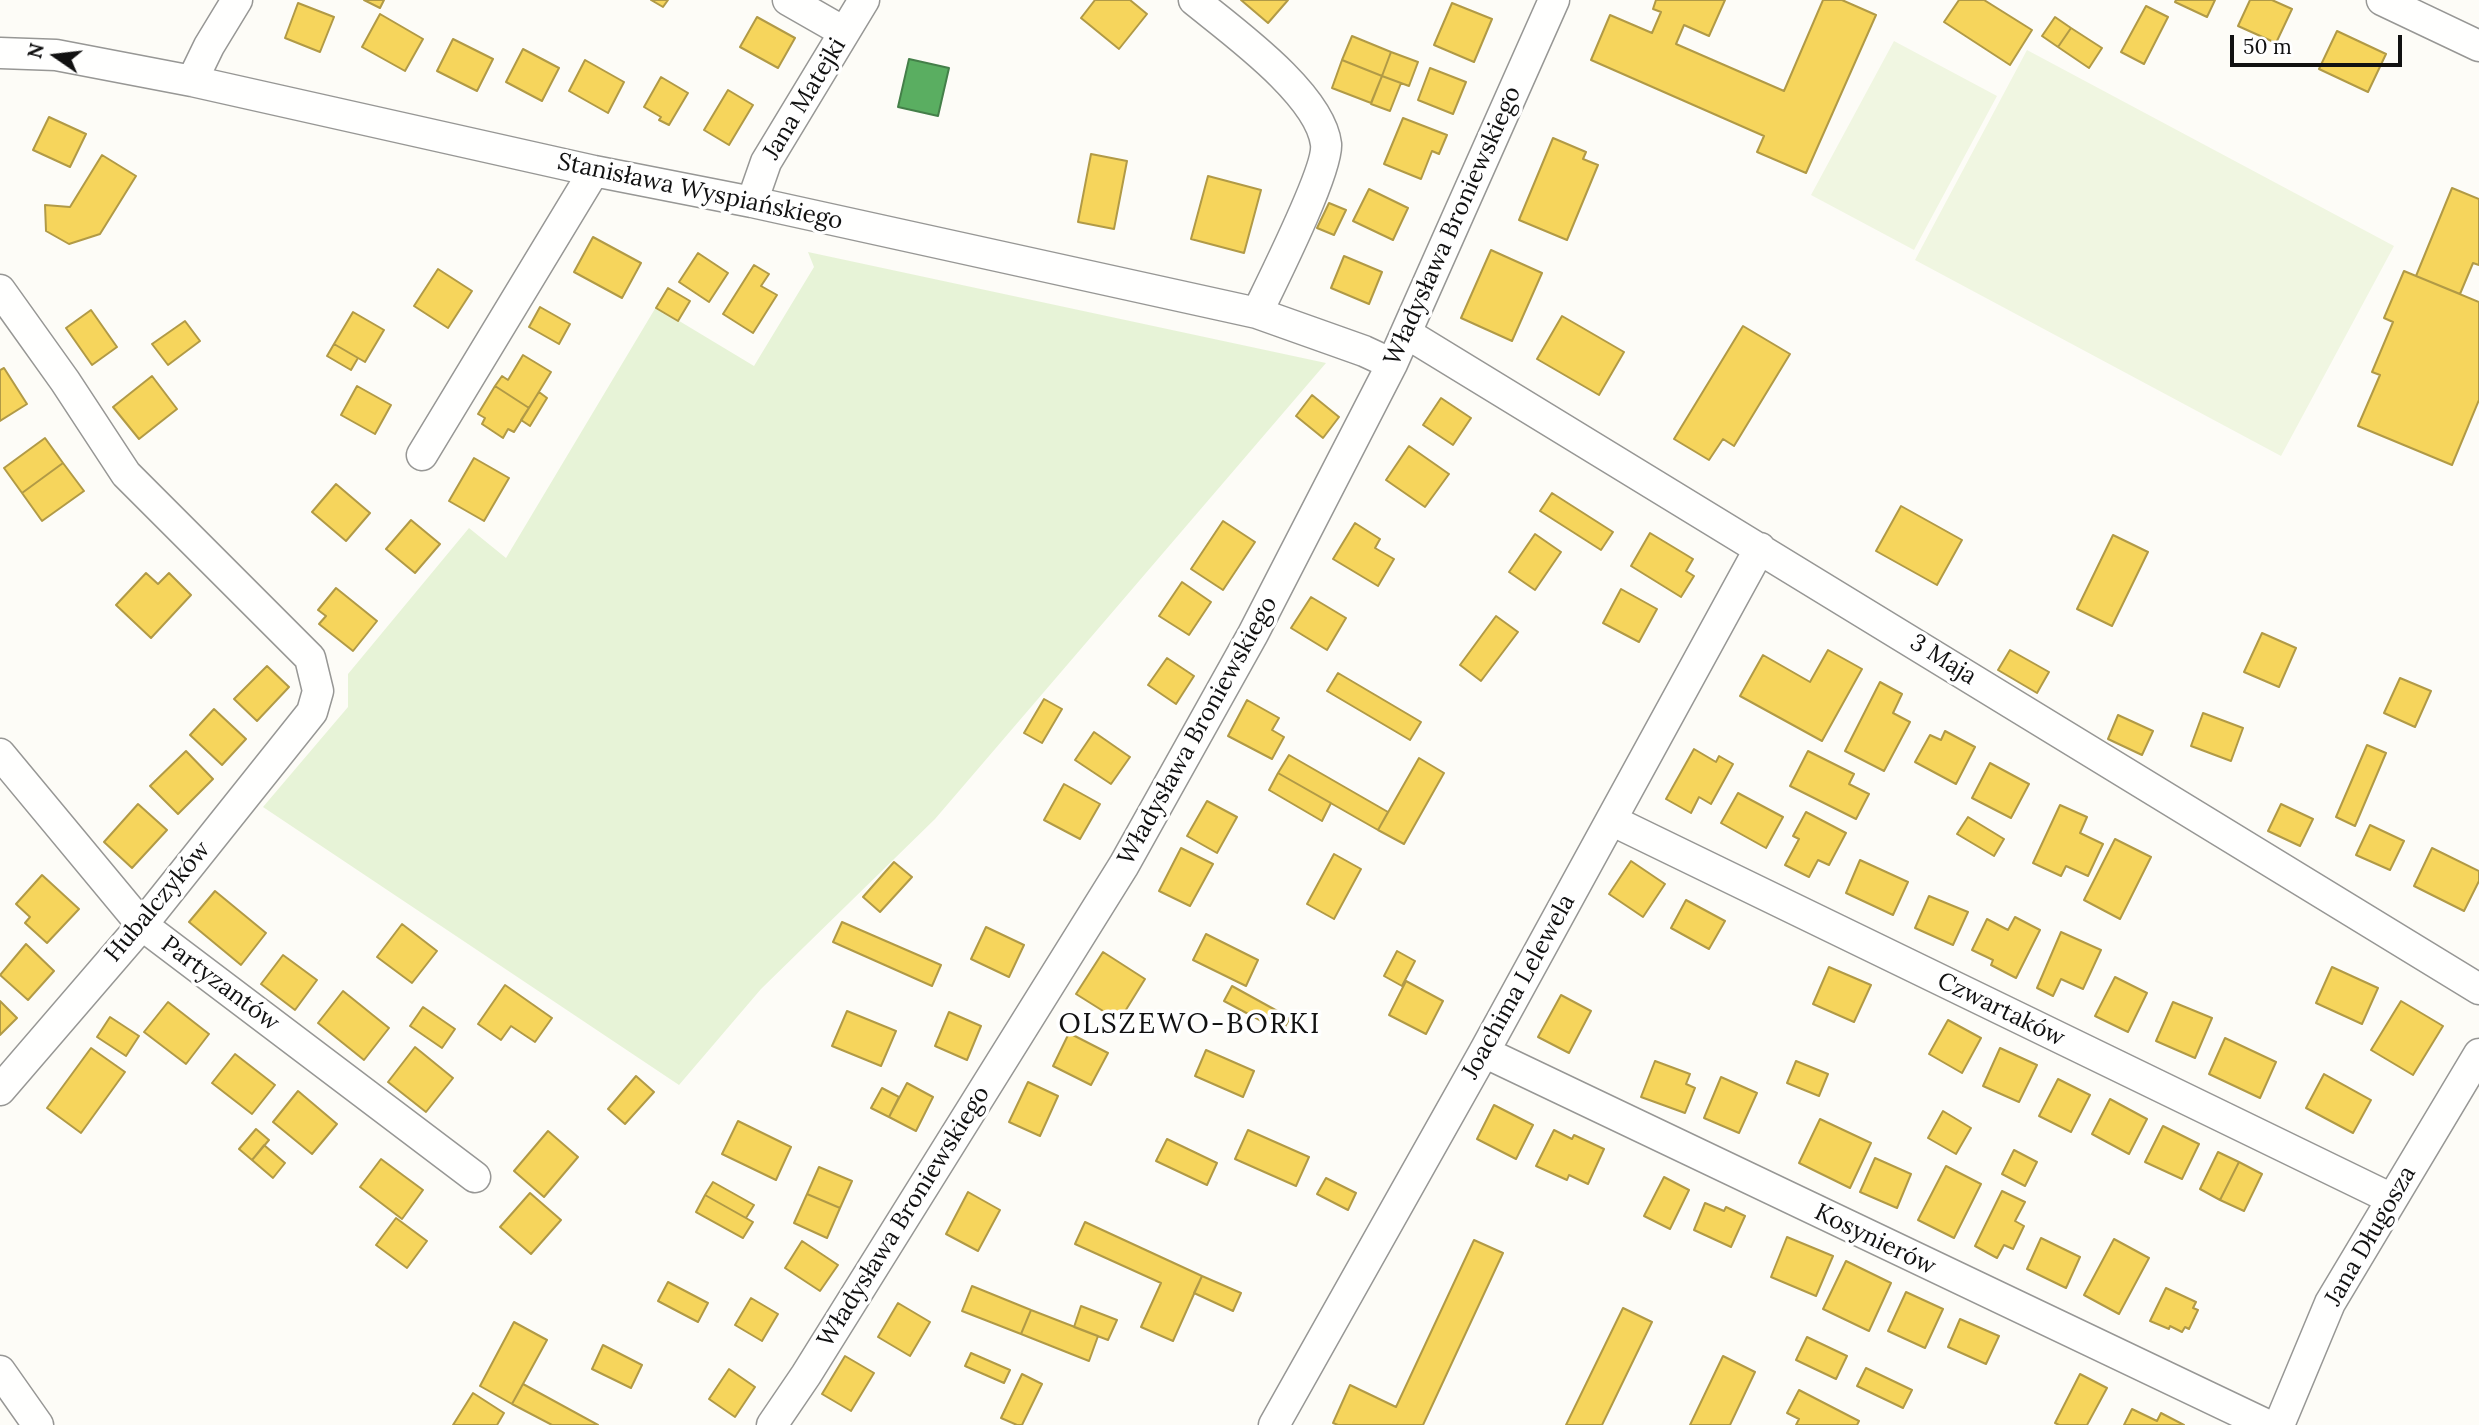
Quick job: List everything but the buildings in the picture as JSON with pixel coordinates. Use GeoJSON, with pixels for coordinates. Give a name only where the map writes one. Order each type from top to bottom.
{"type":"FeatureCollection","features":[{"type":"Feature","properties":{"kind":"street"},"geometry":{"type":"LineString","coordinates":[[192,81],[209,46],[237,0]]}},
{"type":"Feature","properties":{"kind":"street"},"geometry":{"type":"LineString","coordinates":[[788,0],[844,32]]}},
{"type":"Feature","properties":{"kind":"street","name":"Jana Matejki"},"geometry":{"type":"LineString","coordinates":[[752,202],[766,162],[864,0]]}},
{"type":"Feature","properties":{"kind":"street"},"geometry":{"type":"LineString","coordinates":[[1194,0],[1301,94],[1321,123],[1327,146],[1321,172],[1257,313]]}},
{"type":"Feature","properties":{"kind":"street","name":"Władysława Broniewskiego"},"geometry":{"type":"LineString","coordinates":[[772,1425],[806,1375],[1124,865],[1253,634],[1392,364],[1554,0]]}},
{"type":"Feature","properties":{"kind":"street"},"geometry":{"type":"LineString","coordinates":[[2382,0],[2479,46]]}},
{"type":"Feature","properties":{"kind":"street","name":"Stanisława Wyspiańskiego"},"geometry":{"type":"LineString","coordinates":[[0,53],[56,55],[192,81],[594,171],[752,202],[1257,313],[1364,351],[1392,364]]}},
{"type":"Feature","properties":{"kind":"street"},"geometry":{"type":"LineString","coordinates":[[422,455],[594,171]]}},
{"type":"Feature","properties":{"kind":"street","name":"Hubalczyków"},"geometry":{"type":"LineString","coordinates":[[0,290],[65,381],[126,474],[310,658],[318,691],[312,712],[142,925],[0,1090]]}},
{"type":"Feature","properties":{"kind":"street","name":"3 Maja"},"geometry":{"type":"LineString","coordinates":[[1406,332],[2479,989]]}},
{"type":"Feature","properties":{"kind":"street","name":"Joachima Lelewela"},"geometry":{"type":"LineString","coordinates":[[1274,1425],[1484,1052],[1760,548]]}},
{"type":"Feature","properties":{"kind":"street","name":"Partyzantów"},"geometry":{"type":"LineString","coordinates":[[0,754],[142,925],[475,1177]]}},
{"type":"Feature","properties":{"kind":"street","name":"Czwartaków"},"geometry":{"type":"LineString","coordinates":[[1611,820],[2392,1199]]}},
{"type":"Feature","properties":{"kind":"street","name":"Kosynierów"},"geometry":{"type":"LineString","coordinates":[[1484,1052],[2267,1425]]}},
{"type":"Feature","properties":{"kind":"street","name":"Jana Długosza"},"geometry":{"type":"LineString","coordinates":[[2279,1425],[2330,1303],[2479,1054]]}},
{"type":"Feature","properties":{"kind":"street"},"geometry":{"type":"LineString","coordinates":[[0,1371],[38,1425]]}},
{"type":"Feature","properties":{"kind":"green space"},"geometry":{"type":"Polygon","coordinates":[[[1894,41],[1997,96],[1914,250],[1811,195],[1894,41]]]}},
{"type":"Feature","properties":{"kind":"green space"},"geometry":{"type":"Polygon","coordinates":[[[2027,50],[2394,246],[2281,456],[1915,260],[2027,50]]]}},
{"type":"Feature","properties":{"kind":"green space"},"geometry":{"type":"Polygon","coordinates":[[[808,252],[1326,363],[935,819],[761,989],[679,1085],[263,807],[348,707],[348,674],[469,528],[506,558],[656,307],[754,366],[814,267],[808,252]]]}},
{"type":"Feature","properties":{"kind":"district","name":"OLSZEWO-BORKI"},"geometry":{"type":"Point","coordinates":[1190,1025]}}]}
